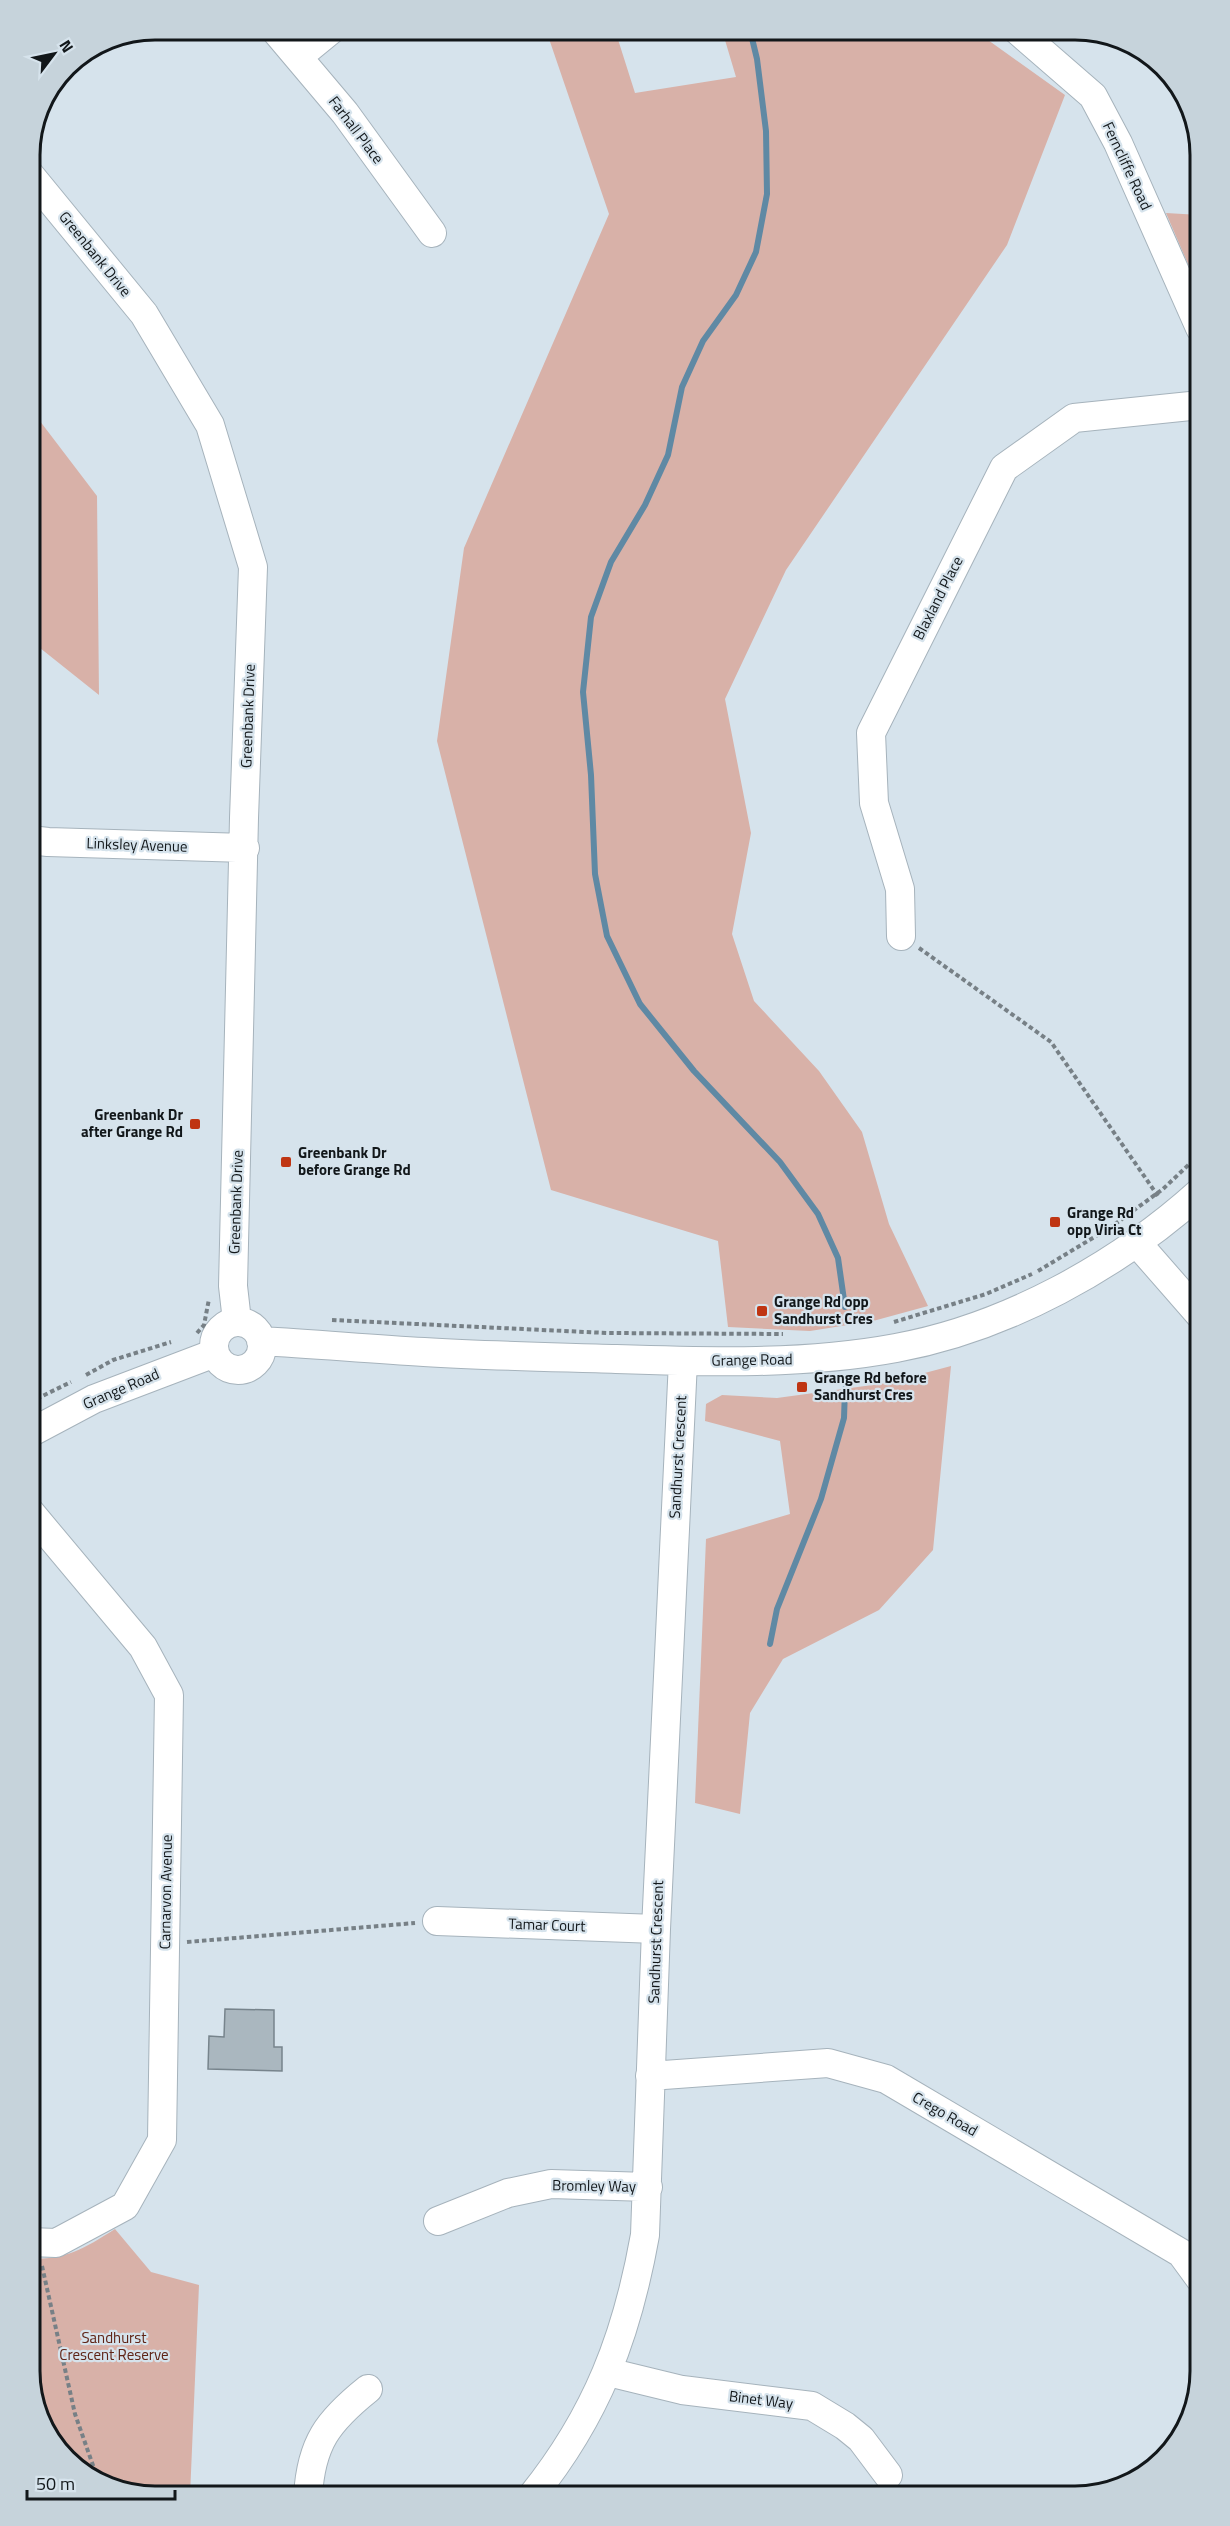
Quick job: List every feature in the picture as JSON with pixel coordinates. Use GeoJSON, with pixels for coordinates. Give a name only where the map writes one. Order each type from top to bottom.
{"type":"FeatureCollection","features":[{"type":"Feature","properties":{"kind":"street","name":"Farhall Place"},"geometry":{"type":"LineString","coordinates":[[284,40],[345,113],[432,233]]}},
{"type":"Feature","properties":{"kind":"street"},"geometry":{"type":"LineString","coordinates":[[298,57],[319,40]]}},
{"type":"Feature","properties":{"kind":"street","name":"Ferncliffe Road"},"geometry":{"type":"LineString","coordinates":[[1030,41],[1093,96],[1118,143],[1190,305]]}},
{"type":"Feature","properties":{"kind":"street","name":"Greenbank Drive"},"geometry":{"type":"LineString","coordinates":[[41,189],[144,314],[210,425],[253,567],[236,1309]]}},
{"type":"Feature","properties":{"kind":"street","name":"Blaxland Place"},"geometry":{"type":"LineString","coordinates":[[901,936],[900,889],[874,802],[871,733],[1004,468],[1074,418],[1190,406]]}},
{"type":"Feature","properties":{"kind":"street","name":"Linksley Avenue"},"geometry":{"type":"LineString","coordinates":[[41,841],[245,848]]}},
{"type":"Feature","properties":{"kind":"street","name":"Grange Road"},"geometry":{"type":"LineString","coordinates":[[261,1341],[421,1352],[683,1361],[820,1358],[898,1348],[966,1328],[1058,1292],[1137,1243],[1164,1205],[1190,1196]]}},
{"type":"Feature","properties":{"kind":"street"},"geometry":{"type":"LineString","coordinates":[[1137,1243],[1190,1304]]}},
{"type":"Feature","properties":{"kind":"street"},"geometry":{"type":"LineString","coordinates":[[236,1309],[258,1333],[261,1341],[258,1358],[251,1366],[243,1369],[225,1366],[205,1343],[214,1340],[236,1309]]}},
{"type":"Feature","properties":{"kind":"street","name":"Grange Road"},"geometry":{"type":"LineString","coordinates":[[40,1427],[205,1343]]}},
{"type":"Feature","properties":{"kind":"street","name":"Sandhurst Crescent"},"geometry":{"type":"LineString","coordinates":[[540,2485],[581,2427],[608,2372],[637,2283],[645,2235],[656,1929],[683,1361]]}},
{"type":"Feature","properties":{"kind":"street","name":"Carnarvon Avenue"},"geometry":{"type":"LineString","coordinates":[[40,1524],[143,1647],[169,1695],[162,2140],[124,2206],[56,2243],[40,2242]]}},
{"type":"Feature","properties":{"kind":"street","name":"Tamar Court"},"geometry":{"type":"LineString","coordinates":[[437,1921],[656,1929]]}},
{"type":"Feature","properties":{"kind":"street","name":"Crego Road"},"geometry":{"type":"LineString","coordinates":[[651,2076],[828,2063],[886,2079],[1181,2253],[1190,2265]]}},
{"type":"Feature","properties":{"kind":"street","name":"Bromley Way"},"geometry":{"type":"LineString","coordinates":[[438,2221],[508,2193],[551,2184],[648,2187]]}},
{"type":"Feature","properties":{"kind":"street","name":"Binet Way"},"geometry":{"type":"LineString","coordinates":[[608,2372],[682,2390],[812,2406],[845,2426],[861,2439],[888,2475]]}},
{"type":"Feature","properties":{"kind":"street"},"geometry":{"type":"LineString","coordinates":[[308,2485],[309,2473],[317,2446],[330,2423],[368,2389]]}},
{"type":"Feature","properties":{"kind":"path"},"geometry":{"type":"LineString","coordinates":[[901,936],[1051,1042],[1164,1205]]}},
{"type":"Feature","properties":{"kind":"path"},"geometry":{"type":"LineString","coordinates":[[889,1323],[986,1294],[1038,1271],[1111,1227],[1164,1205],[1190,1168]]}},
{"type":"Feature","properties":{"kind":"path"},"geometry":{"type":"LineString","coordinates":[[205,1343],[201,1331],[209,1297],[236,1309]]}},
{"type":"Feature","properties":{"kind":"path"},"geometry":{"type":"LineString","coordinates":[[323,1319],[607,1333],[784,1334]]}},
{"type":"Feature","properties":{"kind":"path"},"geometry":{"type":"LineString","coordinates":[[40,1397],[113,1360],[177,1340]]}},
{"type":"Feature","properties":{"kind":"path"},"geometry":{"type":"LineString","coordinates":[[192,1941],[437,1921]]}},
{"type":"Feature","properties":{"kind":"path"},"geometry":{"type":"LineString","coordinates":[[40,2271],[75,2414],[94,2467]]}},
{"type":"Feature","properties":{"kind":"green space"},"geometry":{"type":"Polygon","coordinates":[[[550,40],[618,40],[635,93],[736,77],[725,41],[989,41],[1065,95],[1007,245],[786,570],[725,699],[751,833],[732,934],[754,1001],[819,1071],[862,1132],[889,1224],[928,1306],[873,1321],[810,1331],[728,1327],[718,1241],[551,1190],[437,741],[464,548],[609,214],[550,40]]]}},
{"type":"Feature","properties":{"kind":"green space"},"geometry":{"type":"Polygon","coordinates":[[[1166,213],[1190,214],[1190,269],[1166,213]]]}},
{"type":"Feature","properties":{"kind":"green space"},"geometry":{"type":"Polygon","coordinates":[[[41,422],[97,496],[99,695],[41,649],[41,422]]]}},
{"type":"Feature","properties":{"kind":"green space"},"geometry":{"type":"Polygon","coordinates":[[[951,1366],[933,1550],[879,1610],[783,1659],[750,1713],[740,1814],[695,1803],[706,1539],[790,1514],[780,1441],[705,1421],[706,1404],[722,1395],[777,1398],[887,1383],[951,1366]]]}},
{"type":"Feature","properties":{"kind":"green space","name":"Sandhurst Crescent Reserve"},"geometry":{"type":"Polygon","coordinates":[[[115,2229],[151,2272],[199,2285],[190,2485],[148,2485],[111,2477],[85,2462],[74,2452],[64,2441],[49,2415],[41,2386],[40,2371],[40,2259],[75,2252],[115,2229]]]}},
{"type":"Feature","properties":{"kind":"building"},"geometry":{"type":"Polygon","coordinates":[[[225,2009],[274,2010],[274,2047],[282,2047],[282,2071],[208,2069],[209,2036],[224,2037],[225,2009]]]}},
{"type":"Feature","properties":{"kind":"waterway"},"geometry":{"type":"LineString","coordinates":[[753,41],[766,131],[767,194],[756,252],[736,295],[703,341],[682,387],[668,455],[645,505],[611,562],[591,617],[583,692],[591,775],[595,874],[607,936],[640,1004],[694,1071],[780,1162],[818,1214],[838,1258],[845,1307]]}},
{"type":"Feature","properties":{"kind":"waterway"},"geometry":{"type":"LineString","coordinates":[[770,1644],[777,1609],[821,1499],[844,1418],[845,1389]]}},
{"type":"Feature","properties":{"kind":"place","name":"Greenbank Dr after Grange Rd"},"geometry":{"type":"Point","coordinates":[195,1124]}},
{"type":"Feature","properties":{"kind":"place","name":"Greenbank Dr before Grange Rd"},"geometry":{"type":"Point","coordinates":[286,1162]}},
{"type":"Feature","properties":{"kind":"place","name":"Grange Rd opp Viria Ct"},"geometry":{"type":"Point","coordinates":[1055,1222]}},
{"type":"Feature","properties":{"kind":"place","name":"Grange Rd opp Sandhurst Cres"},"geometry":{"type":"Point","coordinates":[762,1311]}},
{"type":"Feature","properties":{"kind":"place","name":"Grange Rd before Sandhurst Cres"},"geometry":{"type":"Point","coordinates":[802,1387]}}]}
